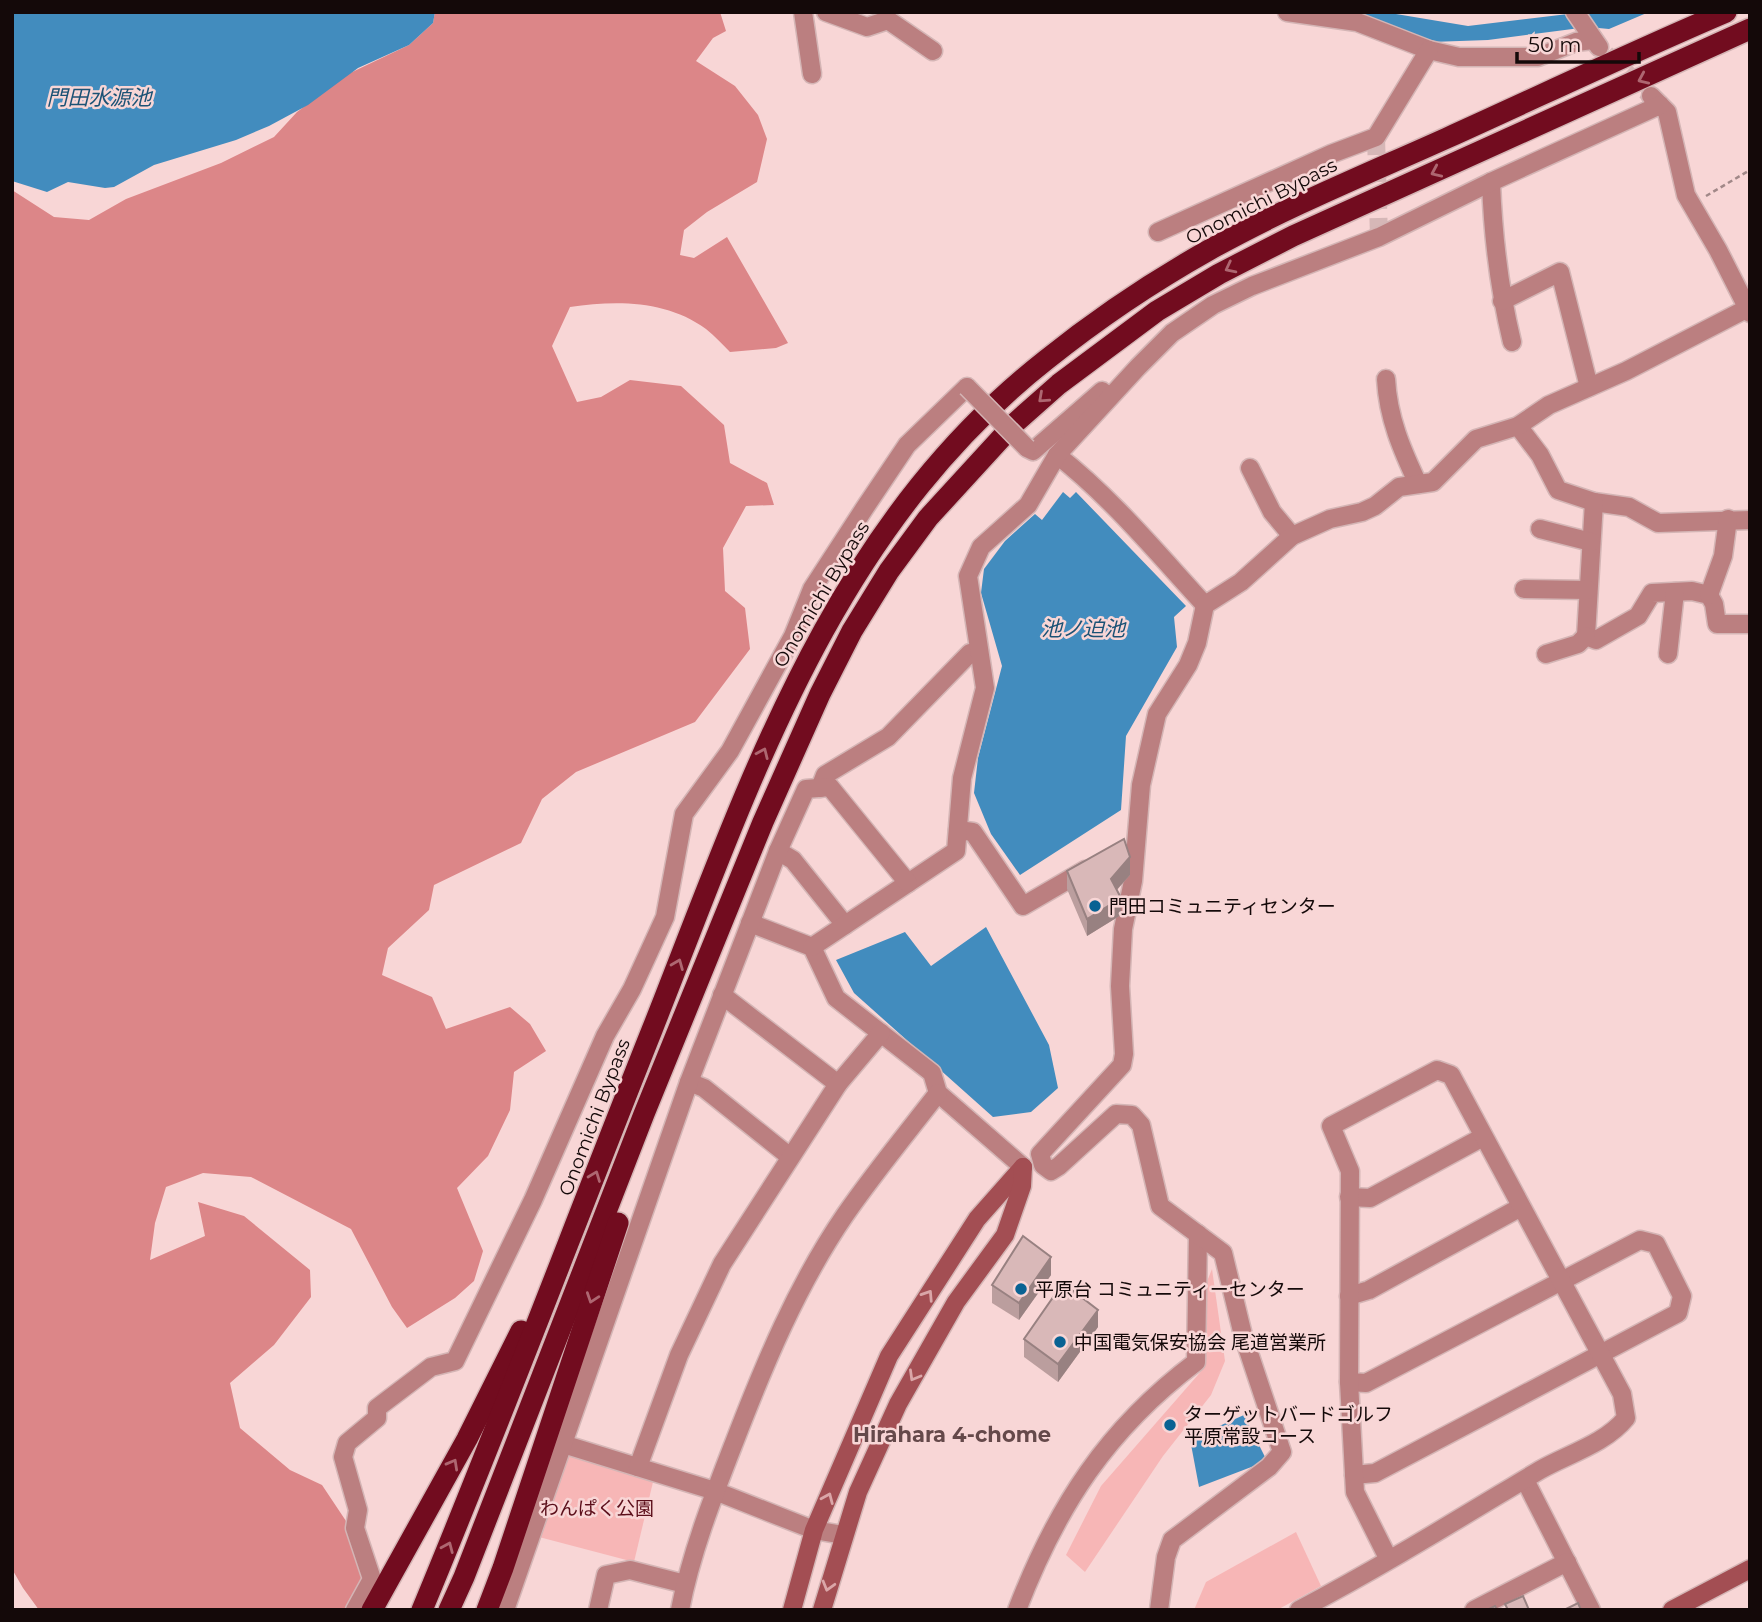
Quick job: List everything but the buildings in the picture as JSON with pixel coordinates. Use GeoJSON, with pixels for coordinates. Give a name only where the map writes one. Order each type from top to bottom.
{"type":"FeatureCollection","features":[{"type":"Feature","properties":{"kind":"highway","name":"Onomichi Bypass"},"geometry":{"type":"LineString","coordinates":[[422,1610],[483,1463],[737,811],[795,682],[829,618],[867,556],[907,501],[949,452],[997,403],[1042,363],[1146,289],[1207,251],[1282,212],[1726,12]]}},
{"type":"Feature","properties":{"kind":"highway"},"geometry":{"type":"LineString","coordinates":[[449,1610],[762,822],[852,631],[889,571],[928,518],[1016,423],[1059,384],[1105,347],[1157,311],[1219,274],[1293,236],[1750,29]]}},
{"type":"Feature","properties":{"kind":"highway"},"geometry":{"type":"LineString","coordinates":[[487,1610],[618,1223],[680,1023]]}},
{"type":"Feature","properties":{"kind":"highway"},"geometry":{"type":"LineString","coordinates":[[372,1610],[467,1439],[583,1206]]}},
{"type":"Feature","properties":{"kind":"street"},"geometry":{"type":"LineString","coordinates":[[803,12],[812,74]]}},
{"type":"Feature","properties":{"kind":"street"},"geometry":{"type":"LineString","coordinates":[[826,12],[867,27],[888,20],[933,51]]}},
{"type":"Feature","properties":{"kind":"street"},"geometry":{"type":"LineString","coordinates":[[1287,12],[1357,22],[1429,50],[1459,57],[1538,57],[1576,42],[1593,39],[1575,12]]}},
{"type":"Feature","properties":{"kind":"street"},"geometry":{"type":"LineString","coordinates":[[1158,232],[1331,154],[1376,137],[1429,50]]}},
{"type":"Feature","properties":{"kind":"street"},"geometry":{"type":"LineString","coordinates":[[812,947],[956,851],[962,778],[985,688],[968,576],[981,547],[1028,505],[1057,455],[1138,367],[1172,333],[1213,305],[1252,286],[1379,237],[1656,100],[1667,112],[1686,195],[1749,310],[1626,371],[1549,405],[1518,426],[1476,439],[1433,482],[1399,487],[1375,506],[1362,512],[1330,519],[1292,536],[1241,582],[1205,606],[1197,643],[1188,664],[1157,714],[1141,785],[1133,881],[1123,929],[1120,986],[1123,1018],[1122,1065],[1040,1154],[1043,1166],[1051,1171],[1116,1114],[1132,1115],[1141,1125],[1160,1206],[1223,1253],[1243,1335],[1282,1452],[1269,1468],[1172,1540],[1166,1557],[1159,1610]]}},
{"type":"Feature","properties":{"kind":"street"},"geometry":{"type":"LineString","coordinates":[[1491,182],[1493,241],[1502,301],[1512,342]]}},
{"type":"Feature","properties":{"kind":"street"},"geometry":{"type":"LineString","coordinates":[[1502,301],[1560,272],[1589,387]]}},
{"type":"Feature","properties":{"kind":"street"},"geometry":{"type":"LineString","coordinates":[[355,1610],[372,1579],[355,1528],[358,1510],[343,1457],[347,1443],[377,1418],[377,1408],[431,1367],[454,1361],[533,1200],[605,1037],[632,989],[665,917],[684,814],[730,751],[793,636],[812,589],[907,445],[967,387],[1033,451],[1130,366],[1138,367]]}},
{"type":"Feature","properties":{"kind":"street"},"geometry":{"type":"LineString","coordinates":[[1386,379],[1387,399],[1397,437],[1418,484]]}},
{"type":"Feature","properties":{"kind":"street"},"geometry":{"type":"LineString","coordinates":[[1518,426],[1540,455],[1558,490],[1594,502],[1629,507],[1658,523],[1750,520]]}},
{"type":"Feature","properties":{"kind":"street"},"geometry":{"type":"LineString","coordinates":[[1057,455],[1077,471],[1143,538],[1205,606]]}},
{"type":"Feature","properties":{"kind":"street"},"geometry":{"type":"LineString","coordinates":[[1250,468],[1272,512],[1292,536]]}},
{"type":"Feature","properties":{"kind":"street"},"geometry":{"type":"LineString","coordinates":[[1546,654],[1578,645],[1586,636],[1594,502]]}},
{"type":"Feature","properties":{"kind":"street"},"geometry":{"type":"LineString","coordinates":[[1709,595],[1723,556],[1728,519]]}},
{"type":"Feature","properties":{"kind":"street"},"geometry":{"type":"LineString","coordinates":[[1540,529],[1591,542]]}},
{"type":"Feature","properties":{"kind":"street"},"geometry":{"type":"LineString","coordinates":[[1524,589],[1588,590]]}},
{"type":"Feature","properties":{"kind":"street"},"geometry":{"type":"LineString","coordinates":[[1586,636],[1596,640],[1638,616],[1652,593],[1692,591],[1709,595],[1714,604],[1717,624],[1750,624]]}},
{"type":"Feature","properties":{"kind":"street"},"geometry":{"type":"LineString","coordinates":[[1668,654],[1675,592]]}},
{"type":"Feature","properties":{"kind":"street"},"geometry":{"type":"LineString","coordinates":[[820,788],[825,775],[888,737],[970,653],[979,651]]}},
{"type":"Feature","properties":{"kind":"street"},"geometry":{"type":"LineString","coordinates":[[505,1610],[689,1082],[778,851],[806,789],[830,787],[908,883]]}},
{"type":"Feature","properties":{"kind":"street"},"geometry":{"type":"LineString","coordinates":[[958,830],[973,832],[1023,906],[1136,839]]}},
{"type":"Feature","properties":{"kind":"street"},"geometry":{"type":"LineString","coordinates":[[778,851],[793,860],[845,925]]}},
{"type":"Feature","properties":{"kind":"street"},"geometry":{"type":"LineString","coordinates":[[750,923],[812,947],[836,998],[932,1073],[938,1093],[1023,1167]]}},
{"type":"Feature","properties":{"kind":"street"},"geometry":{"type":"LineString","coordinates":[[722,995],[838,1084]]}},
{"type":"Feature","properties":{"kind":"street"},"geometry":{"type":"LineString","coordinates":[[638,1467],[679,1355],[722,1264],[789,1156],[838,1084],[881,1033]]}},
{"type":"Feature","properties":{"kind":"street"},"geometry":{"type":"LineString","coordinates":[[1299,1610],[1325,1604],[1389,1560],[1616,1430],[1626,1418],[1622,1394],[1451,1075],[1437,1070],[1331,1126],[1350,1171],[1349,1382],[1355,1492],[1389,1560]]}},
{"type":"Feature","properties":{"kind":"street"},"geometry":{"type":"LineString","coordinates":[[689,1082],[704,1088],[789,1156]]}},
{"type":"Feature","properties":{"kind":"street"},"geometry":{"type":"LineString","coordinates":[[680,1610],[685,1584],[715,1490],[758,1380],[794,1301],[844,1216],[938,1093]]}},
{"type":"Feature","properties":{"kind":"street"},"geometry":{"type":"LineString","coordinates":[[1349,1197],[1370,1198],[1483,1137]]}},
{"type":"Feature","properties":{"kind":"street"},"geometry":{"type":"LineString","coordinates":[[792,1610],[814,1530],[889,1356],[977,1219],[1023,1167]]}},
{"type":"Feature","properties":{"kind":"street"},"geometry":{"type":"LineString","coordinates":[[822,1610],[858,1492],[898,1404],[956,1302],[1005,1235],[1021,1186],[1023,1167]]}},
{"type":"Feature","properties":{"kind":"street"},"geometry":{"type":"LineString","coordinates":[[1349,1296],[1369,1290],[1521,1207]]}},
{"type":"Feature","properties":{"kind":"street"},"geometry":{"type":"LineString","coordinates":[[977,1219],[1005,1235]]}},
{"type":"Feature","properties":{"kind":"street"},"geometry":{"type":"LineString","coordinates":[[1017,1610],[1033,1569],[1060,1514],[1093,1463],[1122,1427],[1166,1385],[1196,1362],[1198,1234]]}},
{"type":"Feature","properties":{"kind":"street"},"geometry":{"type":"LineString","coordinates":[[1349,1382],[1366,1383],[1640,1240],[1656,1244],[1682,1296],[1678,1313],[1375,1473],[1354,1475]]}},
{"type":"Feature","properties":{"kind":"street"},"geometry":{"type":"LineString","coordinates":[[563,1444],[715,1490],[814,1530],[843,1535]]}},
{"type":"Feature","properties":{"kind":"street"},"geometry":{"type":"LineString","coordinates":[[1525,1480],[1591,1610]]}},
{"type":"Feature","properties":{"kind":"street"},"geometry":{"type":"LineString","coordinates":[[1474,1610],[1567,1562]]}},
{"type":"Feature","properties":{"kind":"street"},"geometry":{"type":"LineString","coordinates":[[1672,1610],[1750,1569]]}},
{"type":"Feature","properties":{"kind":"street"},"geometry":{"type":"LineString","coordinates":[[598,1610],[606,1575],[630,1570],[685,1584]]}},
{"type":"Feature","properties":{"kind":"path"},"geometry":{"type":"LineString","coordinates":[[1692,205],[1750,170]]}},
{"type":"Feature","properties":{"kind":"green space","name":"ターゲットバードゴルフ 平原常設コース"},"geometry":{"type":"Polygon","coordinates":[[[1212,1269],[1225,1361],[1211,1395],[1163,1456],[1085,1572],[1066,1555],[1101,1486],[1204,1368],[1206,1284],[1212,1269]]]}},
{"type":"Feature","properties":{"kind":"green space","name":"わんぱく公園"},"geometry":{"type":"Polygon","coordinates":[[[565,1452],[653,1482],[634,1562],[539,1537],[565,1452]]]}},
{"type":"Feature","properties":{"kind":"green space"},"geometry":{"type":"Polygon","coordinates":[[[1296,1532],[1321,1586],[1277,1610],[1194,1610],[1206,1582],[1296,1532]]]}},
{"type":"Feature","properties":{"kind":"shaded area"},"geometry":{"type":"Polygon","coordinates":[[[435,12],[720,12],[726,31],[713,38],[696,61],[735,86],[758,115],[767,139],[757,182],[707,212],[684,230],[680,255],[694,258],[727,237],[788,343],[776,348],[730,352],[706,329],[675,312],[641,304],[605,303],[570,307],[552,346],[577,402],[601,397],[630,380],[681,386],[724,425],[730,463],[767,483],[774,505],[746,506],[723,548],[725,591],[745,608],[750,649],[695,722],[576,772],[542,799],[521,843],[434,885],[429,910],[388,948],[382,975],[432,997],[446,1029],[510,1007],[530,1024],[546,1051],[514,1072],[510,1110],[488,1156],[457,1188],[483,1251],[474,1281],[455,1298],[407,1328],[392,1307],[351,1229],[251,1177],[203,1173],[166,1187],[155,1223],[150,1260],[205,1236],[198,1202],[244,1216],[310,1270],[311,1297],[274,1345],[230,1383],[240,1428],[290,1470],[322,1485],[350,1527],[366,1569],[360,1590],[345,1610],[39,1610],[12,1569],[12,190],[54,217],[89,220],[126,199],[221,163],[274,137],[297,112],[348,74],[409,45],[433,23],[435,12]]]}},
{"type":"Feature","properties":{"kind":"water","name":"門田水源池"},"geometry":{"type":"Polygon","coordinates":[[[12,12],[435,12],[433,23],[409,45],[358,68],[308,105],[269,126],[236,140],[154,165],[114,187],[68,182],[47,192],[12,181],[12,12]]]}},
{"type":"Feature","properties":{"kind":"water"},"geometry":{"type":"Polygon","coordinates":[[[1347,12],[1384,12],[1468,26],[1585,12],[1649,12],[1609,29],[1588,27],[1488,40],[1431,42],[1347,12]]]}},
{"type":"Feature","properties":{"kind":"water","name":"池ノ迫池"},"geometry":{"type":"Polygon","coordinates":[[[1063,492],[1070,498],[1076,492],[1186,606],[1174,617],[1177,647],[1126,736],[1121,810],[1020,875],[991,834],[974,793],[978,758],[1002,666],[981,593],[984,569],[1005,541],[1035,514],[1042,520],[1063,492]]]}},
{"type":"Feature","properties":{"kind":"water"},"geometry":{"type":"Polygon","coordinates":[[[986,927],[1049,1045],[1058,1088],[1031,1112],[993,1117],[854,993],[836,960],[905,932],[931,966],[986,927]]]}},
{"type":"Feature","properties":{"kind":"water"},"geometry":{"type":"Polygon","coordinates":[[[1244,1415],[1267,1461],[1199,1487],[1190,1439],[1244,1415]]]}},
{"type":"Feature","properties":{"kind":"tunnel"},"geometry":{"type":"LineString","coordinates":[[1606,54],[1651,96]]}},
{"type":"Feature","properties":{"kind":"tunnel"},"geometry":{"type":"LineString","coordinates":[[1376,137],[1379,237]]}},
{"type":"Feature","properties":{"kind":"place","name":"門田コミュニティセンター"},"geometry":{"type":"Point","coordinates":[1095,906]}},
{"type":"Feature","properties":{"kind":"place","name":"平原台 コミュニティーセンター"},"geometry":{"type":"Point","coordinates":[1021,1289]}},
{"type":"Feature","properties":{"kind":"place","name":"中国電気保安協会 尾道営業所"},"geometry":{"type":"Point","coordinates":[1060,1342]}},
{"type":"Feature","properties":{"kind":"place","name":"ターゲットバードゴルフ 平原常設コース"},"geometry":{"type":"Point","coordinates":[1170,1425]}},
{"type":"Feature","properties":{"kind":"district","name":"Hirahara 4-chome"},"geometry":{"type":"Point","coordinates":[952,1435]}}]}
